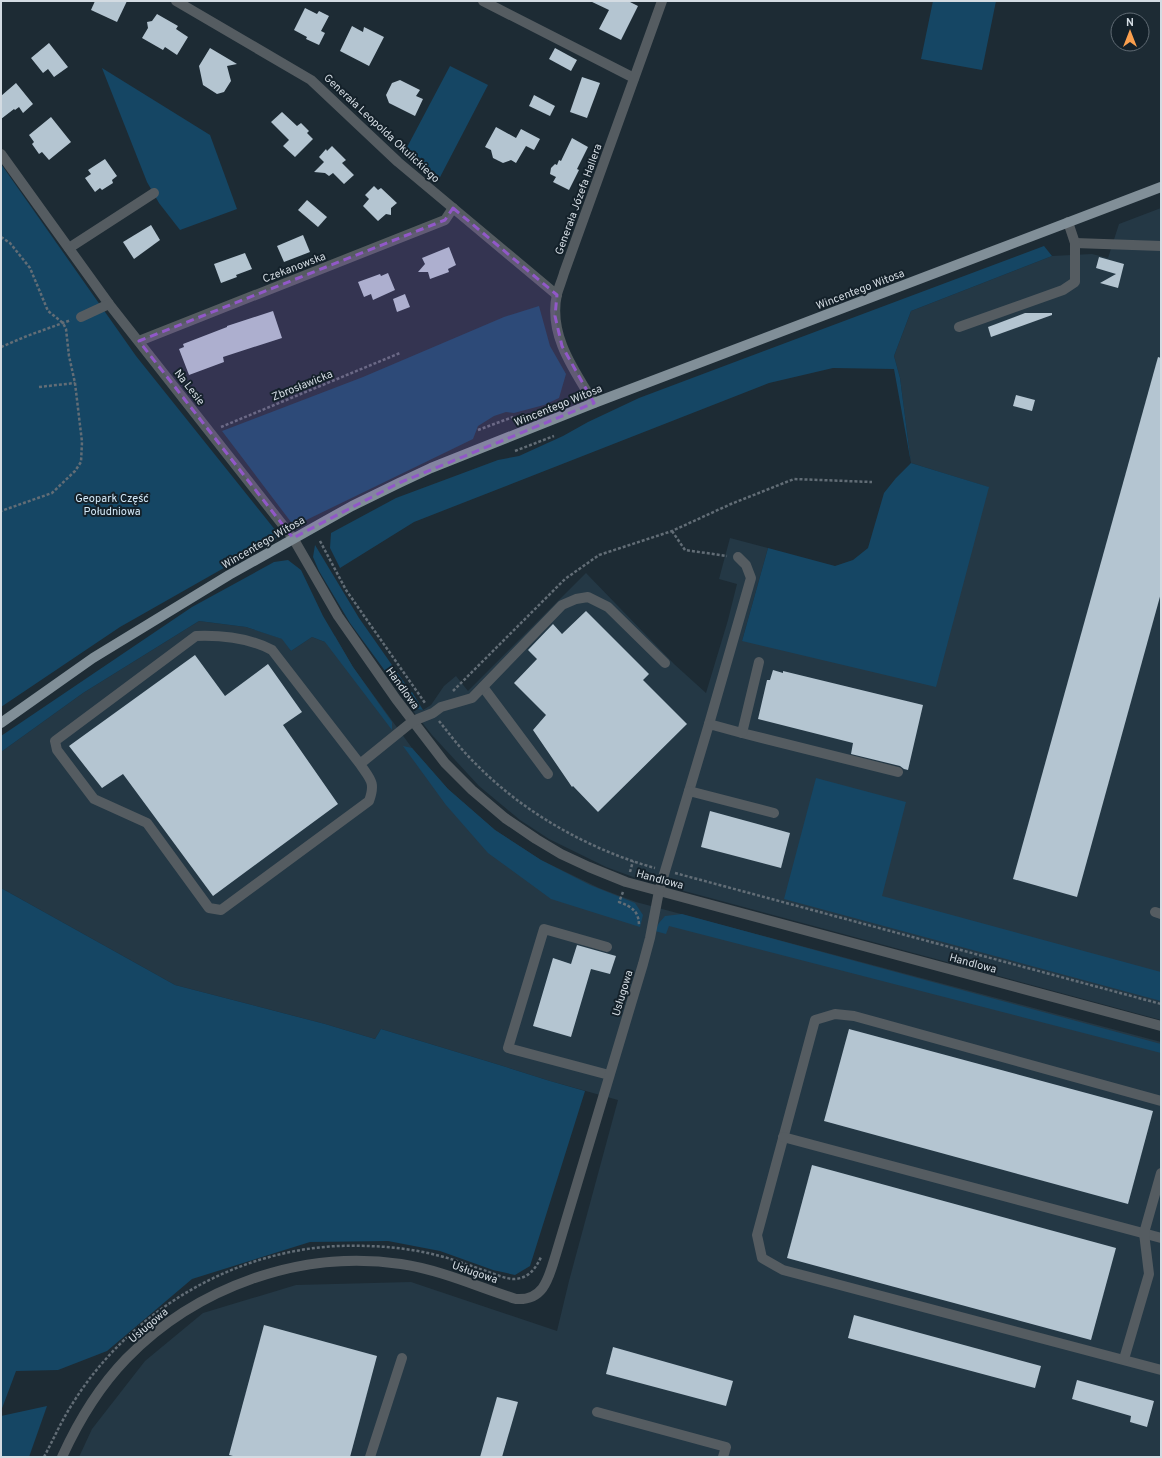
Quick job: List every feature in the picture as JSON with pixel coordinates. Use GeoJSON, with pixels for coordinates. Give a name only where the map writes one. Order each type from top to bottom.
{"type":"FeatureCollection","features":[{"type":"Feature","properties":{"kind":"main road","name":"Wincentego Witosa"},"geometry":{"type":"LineString","coordinates":[[1,723],[93,658],[229,575],[352,506],[431,468],[594,403],[1161,187]]}},
{"type":"Feature","properties":{"kind":"street","name":"Generała Leopolda Okulickiego"},"geometry":{"type":"LineString","coordinates":[[176,1],[311,80],[392,156],[557,295]]}},
{"type":"Feature","properties":{"kind":"street"},"geometry":{"type":"LineString","coordinates":[[483,1],[634,78]]}},
{"type":"Feature","properties":{"kind":"street","name":"Generała Józefa Hallera"},"geometry":{"type":"LineString","coordinates":[[594,403],[567,358],[562,346],[558,334],[556,316],[557,295],[662,1]]}},
{"type":"Feature","properties":{"kind":"street","name":"Na Lesie"},"geometry":{"type":"LineString","coordinates":[[1,154],[109,304],[293,538]]}},
{"type":"Feature","properties":{"kind":"street"},"geometry":{"type":"LineString","coordinates":[[70,248],[154,193]]}},
{"type":"Feature","properties":{"kind":"street","name":"Czekanowska"},"geometry":{"type":"LineString","coordinates":[[139,341],[445,220],[453,208]]}},
{"type":"Feature","properties":{"kind":"street"},"geometry":{"type":"LineString","coordinates":[[959,327],[1063,290],[1075,282],[1075,243],[1068,222]]}},
{"type":"Feature","properties":{"kind":"street"},"geometry":{"type":"LineString","coordinates":[[1075,243],[1161,246]]}},
{"type":"Feature","properties":{"kind":"street"},"geometry":{"type":"LineString","coordinates":[[81,317],[109,304]]}},
{"type":"Feature","properties":{"kind":"street","name":"Handlowa"},"geometry":{"type":"LineString","coordinates":[[293,538],[338,616],[445,763],[472,790],[505,818],[561,854],[626,882],[1161,1026]]}},
{"type":"Feature","properties":{"kind":"street","name":"Usługowa"},"geometry":{"type":"LineString","coordinates":[[62,1457],[84,1415],[97,1395],[110,1378],[141,1345],[176,1317],[196,1304],[236,1284],[281,1270],[341,1261],[378,1262],[418,1267],[440,1272],[516,1299],[529,1298],[535,1295],[546,1283],[646,951],[659,891],[751,578],[746,565],[738,557]]}},
{"type":"Feature","properties":{"kind":"street"},"geometry":{"type":"LineString","coordinates":[[360,764],[413,721],[437,710],[472,698],[562,605],[576,599],[588,597],[608,607],[665,663]]}},
{"type":"Feature","properties":{"kind":"street"},"geometry":{"type":"LineString","coordinates":[[196,636],[220,636],[259,643],[272,650],[360,764],[372,782],[369,801],[221,910],[209,908],[147,823],[94,799],[57,750],[54,741],[196,636]]}},
{"type":"Feature","properties":{"kind":"street"},"geometry":{"type":"LineString","coordinates":[[742,733],[759,662]]}},
{"type":"Feature","properties":{"kind":"street"},"geometry":{"type":"LineString","coordinates":[[483,687],[548,774]]}},
{"type":"Feature","properties":{"kind":"street"},"geometry":{"type":"LineString","coordinates":[[709,724],[898,772]]}},
{"type":"Feature","properties":{"kind":"street"},"geometry":{"type":"LineString","coordinates":[[689,791],[774,813]]}},
{"type":"Feature","properties":{"kind":"street"},"geometry":{"type":"LineString","coordinates":[[608,946],[544,929],[508,1048],[609,1075]]}},
{"type":"Feature","properties":{"kind":"street"},"geometry":{"type":"LineString","coordinates":[[1161,1101],[854,1016],[835,1014],[815,1020],[757,1235],[762,1258],[783,1270],[1161,1370]]}},
{"type":"Feature","properties":{"kind":"street"},"geometry":{"type":"LineString","coordinates":[[783,1137],[1161,1238]]}},
{"type":"Feature","properties":{"kind":"street"},"geometry":{"type":"LineString","coordinates":[[1124,1359],[1149,1274],[1144,1234],[1161,1173]]}},
{"type":"Feature","properties":{"kind":"street"},"geometry":{"type":"LineString","coordinates":[[370,1457],[402,1358]]}},
{"type":"Feature","properties":{"kind":"street"},"geometry":{"type":"LineString","coordinates":[[597,1412],[726,1447],[723,1457]]}},
{"type":"Feature","properties":{"kind":"path"},"geometry":{"type":"LineString","coordinates":[[1,237],[10,243],[30,268],[48,310],[63,323],[66,329],[69,356],[75,383],[82,442],[81,462],[75,471],[52,493],[1,511]]}},
{"type":"Feature","properties":{"kind":"path"},"geometry":{"type":"LineString","coordinates":[[1,348],[27,336],[81,317]]}},
{"type":"Feature","properties":{"kind":"path","name":"Zbrosławicka"},"geometry":{"type":"LineString","coordinates":[[209,432],[400,353]]}},
{"type":"Feature","properties":{"kind":"path"},"geometry":{"type":"LineString","coordinates":[[39,387],[75,383]]}},
{"type":"Feature","properties":{"kind":"path"},"geometry":{"type":"LineString","coordinates":[[478,430],[513,417]]}},
{"type":"Feature","properties":{"kind":"path"},"geometry":{"type":"LineString","coordinates":[[515,451],[554,436]]}},
{"type":"Feature","properties":{"kind":"path"},"geometry":{"type":"LineString","coordinates":[[437,710],[457,686],[565,578],[599,555],[672,531],[731,504],[794,479],[872,482]]}},
{"type":"Feature","properties":{"kind":"path"},"geometry":{"type":"LineString","coordinates":[[672,531],[685,550],[738,557]]}},
{"type":"Feature","properties":{"kind":"path"},"geometry":{"type":"LineString","coordinates":[[320,541],[346,590],[437,710],[454,740],[477,766],[527,807],[582,840],[633,861],[665,871],[1161,1004]]}},
{"type":"Feature","properties":{"kind":"path"},"geometry":{"type":"LineString","coordinates":[[619,902],[629,906],[637,914],[639,925],[638,933]]}},
{"type":"Feature","properties":{"kind":"path"},"geometry":{"type":"LineString","coordinates":[[44,1457],[70,1406],[88,1381],[114,1350],[164,1306],[202,1283],[244,1265],[288,1253],[311,1249],[337,1246],[368,1246],[414,1250],[440,1256],[509,1279],[517,1279],[532,1272],[538,1265],[543,1250]]}},
{"type":"Feature","properties":{"kind":"highlighted area"},"geometry":{"type":"Polygon","coordinates":[[[453,208],[557,295],[555,316],[562,346],[594,403],[399,483],[293,538],[139,341],[445,220],[453,208]]]}},
{"type":"Feature","properties":{"kind":"shaded area"},"geometry":{"type":"Polygon","coordinates":[[[1161,208],[1161,1020],[636,878],[606,867],[549,839],[520,820],[479,786],[432,735],[410,707],[423,710],[431,705],[444,686],[456,676],[468,691],[586,573],[674,664],[706,693],[737,584],[719,579],[730,538],[768,548],[742,641],[988,487],[911,463],[900,378],[894,356],[911,311],[1052,256],[1092,254],[1108,258],[1119,224],[1161,208]]]}},
{"type":"Feature","properties":{"kind":"shaded area"},"geometry":{"type":"Polygon","coordinates":[[[199,621],[246,627],[283,639],[291,651],[312,637],[325,642],[335,636],[353,667],[412,748],[448,789],[495,830],[541,860],[599,888],[636,902],[1161,1042],[1161,1457],[79,1457],[92,1429],[145,1361],[203,1313],[296,1285],[411,1282],[557,1331],[618,1100],[550,1081],[381,1029],[375,1039],[325,1024],[175,985],[1,888],[1,752],[83,693],[199,621]]]}},
{"type":"Feature","properties":{"kind":"green space"},"geometry":{"type":"Polygon","coordinates":[[[933,1],[996,1],[982,70],[921,59],[933,1]]]}},
{"type":"Feature","properties":{"kind":"green space"},"geometry":{"type":"Polygon","coordinates":[[[450,66],[488,85],[438,181],[404,153],[450,66]]]}},
{"type":"Feature","properties":{"kind":"green space"},"geometry":{"type":"Polygon","coordinates":[[[102,68],[210,135],[237,209],[180,230],[159,203],[147,182],[102,68]]]}},
{"type":"Feature","properties":{"kind":"green space","name":"Geopark Część Południowa"},"geometry":{"type":"Polygon","coordinates":[[[1,164],[136,356],[280,536],[120,627],[1,707],[1,164]]]}},
{"type":"Feature","properties":{"kind":"green space"},"geometry":{"type":"Polygon","coordinates":[[[1044,246],[1052,256],[911,311],[894,356],[900,378],[911,463],[894,369],[833,368],[769,383],[414,522],[340,568],[330,548],[331,533],[396,498],[498,460],[519,456],[639,398],[1044,246]]]}},
{"type":"Feature","properties":{"kind":"green space"},"geometry":{"type":"Polygon","coordinates":[[[539,306],[550,346],[566,374],[559,398],[544,405],[514,413],[506,412],[494,416],[478,426],[473,439],[294,526],[222,431],[363,377],[504,317],[539,306]]]}},
{"type":"Feature","properties":{"kind":"green space"},"geometry":{"type":"Polygon","coordinates":[[[911,463],[989,487],[936,687],[742,641],[768,548],[835,566],[853,560],[868,548],[884,493],[911,463]]]}},
{"type":"Feature","properties":{"kind":"green space"},"geometry":{"type":"Polygon","coordinates":[[[315,545],[359,618],[406,685],[399,690],[350,623],[319,571],[313,557],[315,545]]]}},
{"type":"Feature","properties":{"kind":"green space"},"geometry":{"type":"Polygon","coordinates":[[[288,560],[301,570],[323,616],[353,667],[392,722],[392,730],[325,642],[312,637],[291,651],[282,639],[246,627],[199,621],[83,693],[1,752],[1,736],[192,607],[274,562],[288,560]]]}},
{"type":"Feature","properties":{"kind":"green space"},"geometry":{"type":"Polygon","coordinates":[[[412,692],[423,710],[416,709],[408,703],[404,697],[412,692]]]}},
{"type":"Feature","properties":{"kind":"green space"},"geometry":{"type":"Polygon","coordinates":[[[403,746],[412,748],[448,789],[495,830],[541,860],[590,885],[635,903],[643,915],[640,927],[551,899],[488,853],[446,805],[403,746]]]}},
{"type":"Feature","properties":{"kind":"green space"},"geometry":{"type":"Polygon","coordinates":[[[816,778],[906,802],[882,896],[1161,972],[1161,1001],[784,899],[816,778]]]}},
{"type":"Feature","properties":{"kind":"green space"},"geometry":{"type":"Polygon","coordinates":[[[1,888],[175,985],[325,1024],[375,1039],[381,1029],[585,1091],[530,1266],[515,1275],[493,1270],[440,1251],[388,1241],[310,1242],[192,1279],[107,1351],[58,1370],[16,1371],[1,1411],[1,888]]]}},
{"type":"Feature","properties":{"kind":"green space"},"geometry":{"type":"Polygon","coordinates":[[[682,914],[1161,1044],[1161,1053],[669,926],[666,934],[655,931],[665,916],[682,914]]]}},
{"type":"Feature","properties":{"kind":"green space"},"geometry":{"type":"Polygon","coordinates":[[[47,1406],[29,1457],[1,1457],[1,1416],[47,1406]]]}},
{"type":"Feature","properties":{"kind":"building"},"geometry":{"type":"Polygon","coordinates":[[[95,1],[127,1],[117,22],[91,10],[95,1]]]}},
{"type":"Feature","properties":{"kind":"building"},"geometry":{"type":"Polygon","coordinates":[[[590,1],[628,1],[638,6],[621,40],[599,29],[609,10],[590,1]]]}},
{"type":"Feature","properties":{"kind":"building"},"geometry":{"type":"Polygon","coordinates":[[[305,8],[317,14],[319,11],[329,16],[321,31],[325,33],[319,45],[306,39],[307,37],[294,30],[305,8]]]}},
{"type":"Feature","properties":{"kind":"building"},"geometry":{"type":"Polygon","coordinates":[[[157,14],[178,26],[176,29],[188,37],[177,55],[165,47],[163,50],[142,38],[148,28],[147,22],[152,21],[157,14]]]}},
{"type":"Feature","properties":{"kind":"building"},"geometry":{"type":"Polygon","coordinates":[[[352,26],[363,32],[364,27],[384,37],[369,66],[340,51],[352,26]]]}},
{"type":"Feature","properties":{"kind":"building"},"geometry":{"type":"Polygon","coordinates":[[[49,43],[68,67],[54,77],[48,69],[43,73],[31,58],[49,43]]]}},
{"type":"Feature","properties":{"kind":"building"},"geometry":{"type":"Polygon","coordinates":[[[210,48],[237,64],[227,66],[231,81],[224,92],[217,94],[203,85],[199,66],[210,48]]]}},
{"type":"Feature","properties":{"kind":"building"},"geometry":{"type":"Polygon","coordinates":[[[555,48],[577,60],[571,71],[549,59],[555,48]]]}},
{"type":"Feature","properties":{"kind":"building"},"geometry":{"type":"Polygon","coordinates":[[[582,77],[600,83],[587,118],[570,112],[582,77]]]}},
{"type":"Feature","properties":{"kind":"building"},"geometry":{"type":"Polygon","coordinates":[[[400,80],[420,90],[416,96],[423,99],[415,116],[389,103],[386,95],[392,83],[400,80]]]}},
{"type":"Feature","properties":{"kind":"building"},"geometry":{"type":"Polygon","coordinates":[[[16,83],[33,104],[23,113],[19,107],[1,119],[1,96],[16,83]]]}},
{"type":"Feature","properties":{"kind":"building"},"geometry":{"type":"Polygon","coordinates":[[[534,95],[555,106],[550,116],[529,106],[534,95]]]}},
{"type":"Feature","properties":{"kind":"building"},"geometry":{"type":"Polygon","coordinates":[[[282,112],[297,126],[301,123],[309,131],[307,133],[313,139],[295,157],[283,146],[289,140],[271,122],[282,112]]]}},
{"type":"Feature","properties":{"kind":"building"},"geometry":{"type":"Polygon","coordinates":[[[51,117],[71,142],[49,160],[42,152],[39,154],[32,144],[34,142],[29,135],[51,117]]]}},
{"type":"Feature","properties":{"kind":"building"},"geometry":{"type":"Polygon","coordinates":[[[496,127],[516,138],[521,129],[540,139],[534,150],[526,146],[516,163],[511,160],[503,163],[493,158],[491,150],[485,147],[496,127]]]}},
{"type":"Feature","properties":{"kind":"building"},"geometry":{"type":"Polygon","coordinates":[[[572,138],[588,147],[569,190],[553,182],[556,177],[550,174],[551,168],[555,164],[557,165],[559,160],[561,161],[572,138]]]}},
{"type":"Feature","properties":{"kind":"building"},"geometry":{"type":"Polygon","coordinates":[[[332,146],[346,160],[342,163],[354,175],[344,184],[333,173],[329,176],[325,173],[314,172],[324,162],[319,157],[326,149],[327,151],[332,146]]]}},
{"type":"Feature","properties":{"kind":"building"},"geometry":{"type":"Polygon","coordinates":[[[105,159],[117,176],[112,180],[113,183],[102,190],[100,188],[95,192],[85,178],[91,174],[88,170],[105,159]]]}},
{"type":"Feature","properties":{"kind":"building"},"geometry":{"type":"Polygon","coordinates":[[[374,186],[378,190],[381,188],[397,203],[391,208],[391,215],[386,214],[378,221],[363,206],[369,199],[365,195],[374,186]]]}},
{"type":"Feature","properties":{"kind":"building"},"geometry":{"type":"Polygon","coordinates":[[[307,200],[327,217],[318,227],[298,210],[307,200]]]}},
{"type":"Feature","properties":{"kind":"building"},"geometry":{"type":"Polygon","coordinates":[[[151,225],[160,240],[134,259],[123,242],[151,225]]]}},
{"type":"Feature","properties":{"kind":"building"},"geometry":{"type":"Polygon","coordinates":[[[303,235],[310,252],[284,262],[277,246],[303,235]]]}},
{"type":"Feature","properties":{"kind":"building"},"geometry":{"type":"Polygon","coordinates":[[[449,247],[456,265],[448,269],[449,272],[430,279],[428,272],[418,272],[425,264],[422,258],[449,247]]]}},
{"type":"Feature","properties":{"kind":"building"},"geometry":{"type":"Polygon","coordinates":[[[245,253],[252,269],[221,283],[214,264],[245,253]]]}},
{"type":"Feature","properties":{"kind":"building"},"geometry":{"type":"Polygon","coordinates":[[[1099,257],[1124,264],[1118,288],[1100,283],[1116,274],[1096,268],[1099,257]]]}},
{"type":"Feature","properties":{"kind":"building"},"geometry":{"type":"Polygon","coordinates":[[[388,273],[395,290],[373,300],[371,294],[364,297],[358,282],[380,274],[381,276],[388,273]]]}},
{"type":"Feature","properties":{"kind":"building"},"geometry":{"type":"Polygon","coordinates":[[[405,294],[410,307],[397,312],[393,299],[405,294]]]}},
{"type":"Feature","properties":{"kind":"building"},"geometry":{"type":"Polygon","coordinates":[[[273,311],[282,338],[223,357],[224,362],[189,375],[179,349],[184,347],[183,344],[227,326],[273,311]]]}},
{"type":"Feature","properties":{"kind":"building"},"geometry":{"type":"Polygon","coordinates":[[[1025,313],[1052,313],[1052,315],[991,337],[988,327],[1025,313]]]}},
{"type":"Feature","properties":{"kind":"building"},"geometry":{"type":"Polygon","coordinates":[[[1158,357],[1161,358],[1161,593],[1077,897],[1013,879],[1158,357]]]}},
{"type":"Feature","properties":{"kind":"building"},"geometry":{"type":"Polygon","coordinates":[[[1016,395],[1035,400],[1032,411],[1013,406],[1016,395]]]}},
{"type":"Feature","properties":{"kind":"building"},"geometry":{"type":"Polygon","coordinates":[[[586,611],[649,674],[643,680],[687,724],[598,812],[573,786],[572,787],[533,730],[546,715],[514,683],[537,659],[528,650],[553,624],[562,634],[586,611]]]}},
{"type":"Feature","properties":{"kind":"building"},"geometry":{"type":"Polygon","coordinates":[[[195,655],[225,696],[268,664],[302,712],[283,725],[338,804],[213,896],[123,774],[102,788],[69,746],[195,655]]]}},
{"type":"Feature","properties":{"kind":"building"},"geometry":{"type":"Polygon","coordinates":[[[773,670],[783,673],[783,671],[923,705],[908,770],[900,766],[851,754],[853,743],[758,719],[767,680],[770,680],[773,670]]]}},
{"type":"Feature","properties":{"kind":"building"},"geometry":{"type":"Polygon","coordinates":[[[710,811],[790,833],[781,868],[701,847],[710,811]]]}},
{"type":"Feature","properties":{"kind":"building"},"geometry":{"type":"Polygon","coordinates":[[[577,945],[616,956],[610,974],[591,969],[571,1037],[533,1026],[553,958],[571,964],[577,945]]]}},
{"type":"Feature","properties":{"kind":"building"},"geometry":{"type":"Polygon","coordinates":[[[849,1029],[1153,1111],[1128,1204],[824,1121],[849,1029]]]}},
{"type":"Feature","properties":{"kind":"building"},"geometry":{"type":"Polygon","coordinates":[[[812,1165],[1116,1248],[1091,1340],[787,1258],[812,1165]]]}},
{"type":"Feature","properties":{"kind":"building"},"geometry":{"type":"Polygon","coordinates":[[[854,1315],[1041,1366],[1035,1388],[848,1338],[854,1315]]]}},
{"type":"Feature","properties":{"kind":"building"},"geometry":{"type":"Polygon","coordinates":[[[264,1325],[377,1356],[350,1457],[237,1457],[229,1455],[264,1325]]]}},
{"type":"Feature","properties":{"kind":"building"},"geometry":{"type":"Polygon","coordinates":[[[613,1347],[733,1381],[726,1406],[606,1374],[613,1347]]]}},
{"type":"Feature","properties":{"kind":"building"},"geometry":{"type":"Polygon","coordinates":[[[1077,1380],[1154,1401],[1147,1427],[1130,1422],[1131,1416],[1072,1399],[1077,1380]]]}},
{"type":"Feature","properties":{"kind":"building"},"geometry":{"type":"Polygon","coordinates":[[[497,1397],[518,1402],[502,1457],[480,1457],[497,1397]]]}}]}
